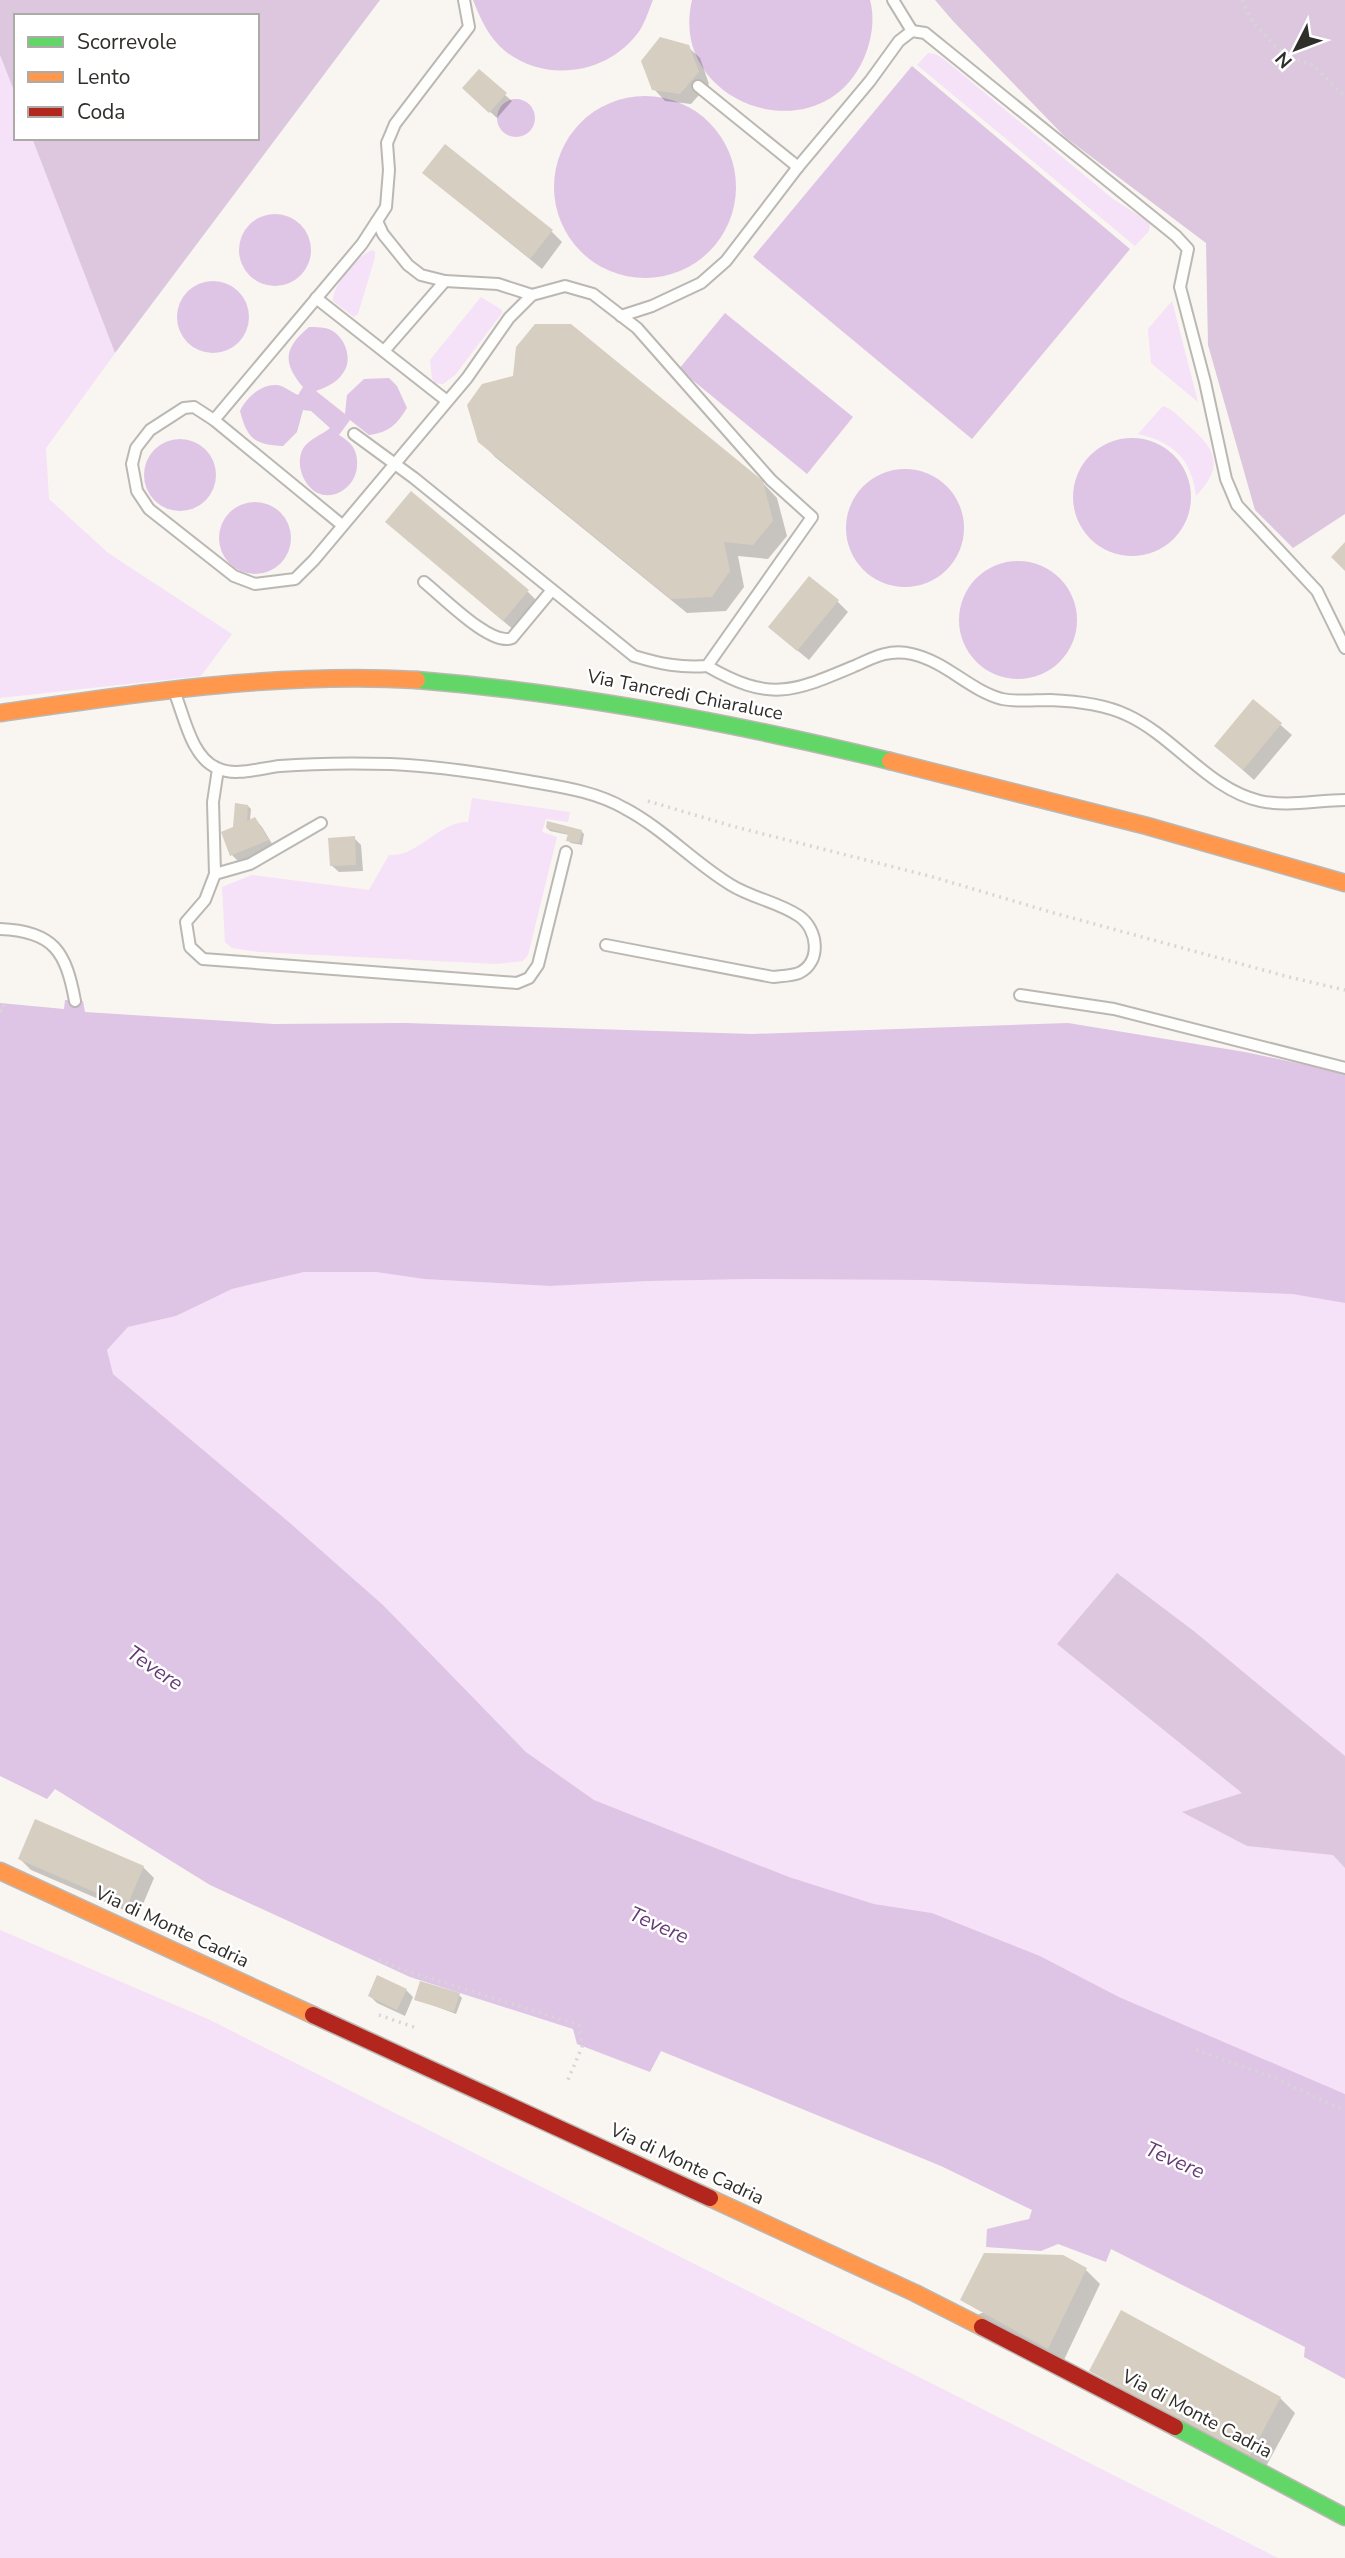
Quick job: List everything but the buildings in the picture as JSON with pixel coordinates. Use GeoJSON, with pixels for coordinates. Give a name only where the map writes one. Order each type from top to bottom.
{"type":"FeatureCollection","features":[{"type":"Feature","properties":{"kind":"street","name":"Via Tancredi Chiaraluce"},"geometry":{"type":"LineString","coordinates":[[0,713],[173,689],[264,681],[375,679],[502,687],[620,702],[816,743],[1244,852],[1345,883]]}},
{"type":"Feature","properties":{"kind":"street","name":"Via di Monte Cadria"},"geometry":{"type":"LineString","coordinates":[[0,1871],[915,2293],[1043,2357],[1345,2517]]}},
{"type":"Feature","properties":{"kind":"lane"},"geometry":{"type":"LineString","coordinates":[[214,420],[362,244],[386,206],[389,170],[387,143],[395,124],[469,27],[464,0]]}},
{"type":"Feature","properties":{"kind":"lane"},"geometry":{"type":"LineString","coordinates":[[893,0],[912,32]]}},
{"type":"Feature","properties":{"kind":"lane"},"geometry":{"type":"LineString","coordinates":[[621,316],[652,306],[701,283],[726,261],[899,41],[912,32],[925,33],[1177,236],[1188,250],[1180,287],[1205,382],[1226,479],[1237,505],[1317,591],[1345,648]]}},
{"type":"Feature","properties":{"kind":"lane"},"geometry":{"type":"LineString","coordinates":[[698,86],[798,167]]}},
{"type":"Feature","properties":{"kind":"lane"},"geometry":{"type":"LineString","coordinates":[[377,221],[383,234],[408,265],[421,275],[445,281],[498,284],[532,295]]}},
{"type":"Feature","properties":{"kind":"lane"},"geometry":{"type":"LineString","coordinates":[[384,351],[445,281]]}},
{"type":"Feature","properties":{"kind":"lane"},"geometry":{"type":"LineString","coordinates":[[342,526],[214,420],[194,407],[184,408],[150,430],[136,448],[132,464],[133,480],[136,491],[149,509],[234,576],[255,584],[295,579],[314,560],[467,378],[509,318],[532,295],[565,286],[593,294],[637,328],[771,481],[812,517],[707,666]]}},
{"type":"Feature","properties":{"kind":"lane"},"geometry":{"type":"LineString","coordinates":[[316,298],[447,401]]}},
{"type":"Feature","properties":{"kind":"lane"},"geometry":{"type":"LineString","coordinates":[[354,434],[395,463],[635,656],[680,668],[707,666],[748,685],[778,691],[816,682],[880,654],[916,654],[940,664],[979,689],[999,698],[1084,703],[1127,715],[1151,729],[1224,785],[1251,798],[1279,803],[1345,800]]}},
{"type":"Feature","properties":{"kind":"lane"},"geometry":{"type":"LineString","coordinates":[[424,582],[481,629],[505,640],[512,638],[552,590]]}},
{"type":"Feature","properties":{"kind":"lane"},"geometry":{"type":"LineString","coordinates":[[173,689],[194,742],[204,759],[218,769],[244,771],[346,762],[406,765],[491,775],[599,796],[662,831],[695,862],[734,887],[801,917],[813,932],[816,945],[810,963],[799,973],[772,977],[606,945]]}},
{"type":"Feature","properties":{"kind":"lane"},"geometry":{"type":"LineString","coordinates":[[218,769],[213,802],[215,874],[205,900],[186,922],[190,947],[203,959],[517,983],[529,978],[538,965],[566,852]]}},
{"type":"Feature","properties":{"kind":"lane"},"geometry":{"type":"LineString","coordinates":[[215,874],[250,864],[321,822]]}},
{"type":"Feature","properties":{"kind":"lane"},"geometry":{"type":"LineString","coordinates":[[0,929],[31,934],[49,942],[66,962],[75,1000]]}},
{"type":"Feature","properties":{"kind":"lane"},"geometry":{"type":"LineString","coordinates":[[1020,995],[1114,1009],[1345,1068]]}},
{"type":"Feature","properties":{"kind":"path"},"geometry":{"type":"LineString","coordinates":[[1242,0],[1250,18],[1277,48],[1291,58],[1314,65],[1345,97]]}},
{"type":"Feature","properties":{"kind":"path"},"geometry":{"type":"LineString","coordinates":[[638,798],[732,826],[933,877],[1250,967],[1345,990]]}},
{"type":"Feature","properties":{"kind":"path"},"geometry":{"type":"LineString","coordinates":[[0,1011],[3,1011],[4,1003]]}},
{"type":"Feature","properties":{"kind":"path"},"geometry":{"type":"LineString","coordinates":[[379,1960],[579,2025],[582,2047],[567,2082]]}},
{"type":"Feature","properties":{"kind":"path"},"geometry":{"type":"LineString","coordinates":[[371,2011],[414,2027]]}},
{"type":"Feature","properties":{"kind":"path"},"geometry":{"type":"LineString","coordinates":[[1196,2050],[1275,2078],[1345,2111]]}},
{"type":"Feature","properties":{"kind":"shaded area"},"geometry":{"type":"Polygon","coordinates":[[[0,0],[380,0],[115,353],[33,140],[259,140],[259,14],[14,14],[14,91],[0,55],[0,0]]]}},
{"type":"Feature","properties":{"kind":"shaded area"},"geometry":{"type":"Polygon","coordinates":[[[935,0],[1345,0],[1345,514],[1293,548],[1255,510],[1208,345],[1206,243],[1065,137],[935,0]]]}},
{"type":"Feature","properties":{"kind":"shaded area"},"geometry":{"type":"Polygon","coordinates":[[[928,53],[936,54],[945,60],[1113,199],[1146,220],[1150,224],[1149,231],[1135,246],[917,65],[928,53]]]}},
{"type":"Feature","properties":{"kind":"shaded area"},"geometry":{"type":"Polygon","coordinates":[[[0,55],[14,91],[14,140],[33,140],[115,353],[46,448],[49,499],[108,553],[232,634],[201,676],[0,698],[0,55]]]}},
{"type":"Feature","properties":{"kind":"shaded area"},"geometry":{"type":"Polygon","coordinates":[[[372,250],[375,257],[358,314],[354,317],[333,301],[334,294],[347,272],[372,250]]]}},
{"type":"Feature","properties":{"kind":"shaded area"},"geometry":{"type":"Polygon","coordinates":[[[481,297],[502,310],[502,313],[455,375],[443,384],[435,383],[430,360],[481,297]]]}},
{"type":"Feature","properties":{"kind":"shaded area"},"geometry":{"type":"Polygon","coordinates":[[[1172,301],[1198,402],[1151,363],[1148,329],[1172,301]]]}},
{"type":"Feature","properties":{"kind":"shaded area"},"geometry":{"type":"Polygon","coordinates":[[[1163,406],[1180,417],[1206,443],[1214,459],[1211,476],[1196,496],[1190,472],[1179,454],[1161,442],[1138,434],[1163,406]]]}},
{"type":"Feature","properties":{"kind":"shaded area"},"geometry":{"type":"Polygon","coordinates":[[[472,798],[570,812],[568,822],[546,819],[542,832],[557,837],[528,955],[523,961],[496,964],[260,952],[232,948],[225,942],[222,887],[252,875],[369,890],[389,855],[410,851],[447,827],[468,822],[472,798]]]}},
{"type":"Feature","properties":{"kind":"shaded area"},"geometry":{"type":"Polygon","coordinates":[[[304,1272],[376,1272],[424,1279],[550,1286],[751,1279],[925,1280],[1292,1294],[1345,1303],[1345,2094],[1119,1997],[1040,1956],[932,1913],[874,1904],[789,1877],[594,1800],[526,1752],[383,1605],[113,1374],[107,1350],[128,1327],[176,1316],[232,1289],[304,1272]]]}},
{"type":"Feature","properties":{"kind":"shaded area"},"geometry":{"type":"Polygon","coordinates":[[[1117,1573],[1195,1632],[1345,1756],[1345,1868],[1333,1855],[1247,1846],[1182,1812],[1242,1793],[1057,1644],[1117,1573]]]}},
{"type":"Feature","properties":{"kind":"shaded area"},"geometry":{"type":"Polygon","coordinates":[[[0,1930],[210,2020],[1278,2558],[0,2558],[0,1930]]]}},
{"type":"Feature","properties":{"kind":"water"},"geometry":{"type":"Polygon","coordinates":[[[473,0],[653,0],[640,30],[627,45],[595,65],[558,70],[539,68],[505,51],[490,34],[473,0]]]}},
{"type":"Feature","properties":{"kind":"water"},"geometry":{"type":"Polygon","coordinates":[[[692,0],[870,0],[871,36],[864,58],[843,88],[815,105],[784,111],[753,106],[724,91],[702,67],[690,37],[692,0]]]}},
{"type":"Feature","properties":{"kind":"water"},"geometry":{"type":"Polygon","coordinates":[[[912,66],[1130,249],[972,439],[753,257],[912,66]]]}},
{"type":"Feature","properties":{"kind":"water"},"geometry":{"type":"Polygon","coordinates":[[[645,96],[663,97],[680,103],[710,122],[729,152],[735,169],[735,205],[729,222],[710,252],[680,271],[663,277],[645,278],[627,277],[610,271],[580,252],[561,222],[555,205],[554,187],[555,169],[561,152],[580,122],[610,103],[627,97],[645,96]]]}},
{"type":"Feature","properties":{"kind":"water"},"geometry":{"type":"Polygon","coordinates":[[[516,99],[529,105],[535,118],[529,131],[516,137],[503,131],[497,118],[503,105],[516,99]]]}},
{"type":"Feature","properties":{"kind":"water"},"geometry":{"type":"Polygon","coordinates":[[[275,214],[295,220],[305,230],[311,250],[305,270],[295,280],[275,286],[255,280],[245,270],[239,250],[245,230],[255,220],[275,214]]]}},
{"type":"Feature","properties":{"kind":"water"},"geometry":{"type":"Polygon","coordinates":[[[213,281],[233,287],[243,297],[249,317],[243,337],[233,347],[213,353],[193,347],[183,337],[177,317],[183,297],[193,287],[213,281]]]}},
{"type":"Feature","properties":{"kind":"water"},"geometry":{"type":"Polygon","coordinates":[[[725,313],[853,417],[807,474],[679,369],[725,313]]]}},
{"type":"Feature","properties":{"kind":"water"},"geometry":{"type":"Polygon","coordinates":[[[309,327],[331,330],[341,338],[348,356],[341,376],[316,391],[345,414],[347,395],[364,379],[389,378],[397,386],[407,408],[392,427],[376,434],[369,435],[350,420],[339,435],[355,451],[356,471],[343,491],[331,495],[312,489],[303,476],[300,461],[304,447],[330,428],[311,411],[303,410],[297,432],[283,446],[265,444],[249,434],[240,411],[250,397],[271,385],[280,386],[298,395],[303,387],[292,370],[289,356],[295,342],[309,327]]]}},
{"type":"Feature","properties":{"kind":"water"},"geometry":{"type":"Polygon","coordinates":[[[1132,438],[1155,443],[1174,455],[1186,474],[1191,497],[1186,520],[1174,539],[1155,551],[1132,556],[1109,551],[1090,539],[1078,520],[1073,497],[1078,474],[1090,455],[1109,443],[1132,438]]]}},
{"type":"Feature","properties":{"kind":"water"},"geometry":{"type":"Polygon","coordinates":[[[180,439],[200,445],[210,455],[216,475],[210,495],[200,505],[180,511],[160,505],[150,495],[144,475],[150,455],[160,445],[180,439]]]}},
{"type":"Feature","properties":{"kind":"water"},"geometry":{"type":"Polygon","coordinates":[[[905,469],[928,474],[947,486],[959,505],[964,528],[959,551],[947,570],[928,582],[905,587],[882,582],[863,570],[851,551],[846,528],[851,505],[863,486],[882,474],[905,469]]]}},
{"type":"Feature","properties":{"kind":"water"},"geometry":{"type":"Polygon","coordinates":[[[255,502],[275,508],[285,518],[291,538],[285,558],[275,568],[255,574],[235,568],[225,558],[219,538],[225,518],[235,508],[255,502]]]}},
{"type":"Feature","properties":{"kind":"water"},"geometry":{"type":"Polygon","coordinates":[[[1018,561],[1041,566],[1060,578],[1072,597],[1077,620],[1072,643],[1060,662],[1041,674],[1018,679],[995,674],[976,662],[964,643],[959,620],[964,597],[976,578],[995,566],[1018,561]]]}},
{"type":"Feature","properties":{"kind":"water","name":"Tevere"},"geometry":{"type":"Polygon","coordinates":[[[65,1000],[83,1001],[85,1012],[274,1024],[405,1023],[752,1034],[1068,1023],[1245,1052],[1345,1073],[1345,1303],[1292,1294],[925,1280],[751,1279],[550,1286],[424,1279],[376,1272],[304,1272],[232,1289],[176,1316],[128,1327],[107,1350],[113,1374],[383,1605],[526,1752],[594,1800],[789,1877],[874,1904],[932,1913],[1040,1956],[1119,1997],[1345,2094],[1345,2379],[1304,2357],[1305,2347],[1111,2249],[1106,2262],[1058,2244],[1041,2251],[986,2247],[987,2229],[1029,2219],[1032,2210],[941,2166],[661,2051],[650,2072],[577,2044],[573,2029],[410,1977],[210,1885],[55,1789],[47,1799],[0,1776],[0,1003],[64,1009],[65,1000]]]}},
{"type":"Feature","properties":{"kind":"traffic: fast"},"geometry":{"type":"LineString","coordinates":[[417,680],[536,693],[655,711],[890,761]]}},
{"type":"Feature","properties":{"kind":"traffic: fast"},"geometry":{"type":"LineString","coordinates":[[1175,2427],[1345,2517]]}},
{"type":"Feature","properties":{"kind":"traffic: slow"},"geometry":{"type":"LineString","coordinates":[[0,713],[208,686],[312,679],[417,680]]}},
{"type":"Feature","properties":{"kind":"traffic: slow"},"geometry":{"type":"LineString","coordinates":[[890,761],[1147,826],[1345,883]]}},
{"type":"Feature","properties":{"kind":"traffic: slow"},"geometry":{"type":"LineString","coordinates":[[0,1871],[313,2015]]}},
{"type":"Feature","properties":{"kind":"traffic: slow"},"geometry":{"type":"LineString","coordinates":[[710,2198],[982,2327]]}},
{"type":"Feature","properties":{"kind":"traffic: jam"},"geometry":{"type":"LineString","coordinates":[[313,2015],[710,2198]]}},
{"type":"Feature","properties":{"kind":"traffic: jam"},"geometry":{"type":"LineString","coordinates":[[982,2327],[1175,2427]]}}]}
